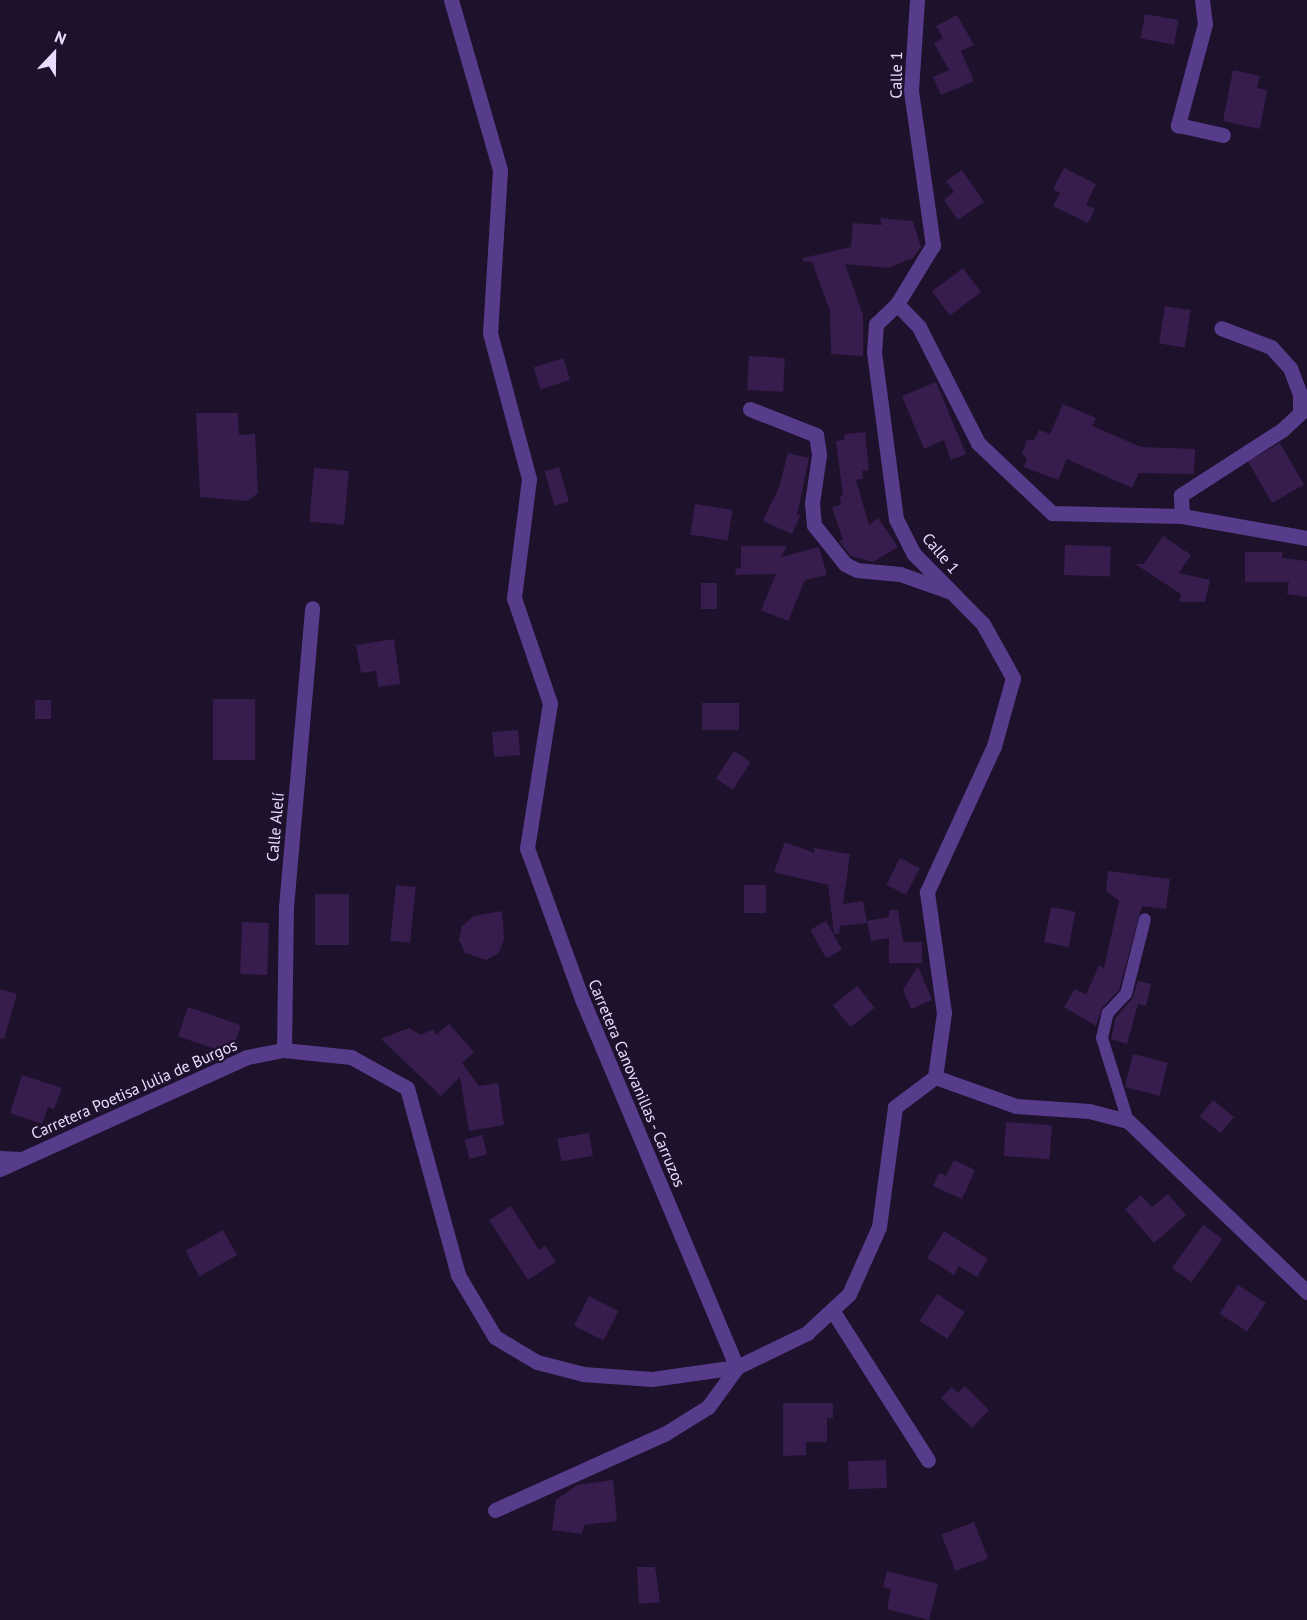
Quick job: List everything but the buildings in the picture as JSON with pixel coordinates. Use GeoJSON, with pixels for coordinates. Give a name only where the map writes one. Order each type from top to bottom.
{"type":"FeatureCollection","features":[{"type":"Feature","properties":{"kind":"street","name":"Carretera Canovanillas - Carruzos"},"geometry":{"type":"LineString","coordinates":[[451,0],[500,170],[490,333],[529,479],[514,598],[550,703],[527,848],[582,999],[737,1367]]}},
{"type":"Feature","properties":{"kind":"street","name":"Calle 1"},"geometry":{"type":"LineString","coordinates":[[917,0],[911,91],[933,244],[897,304],[876,324],[874,352],[896,519],[914,554],[983,624],[1013,678],[994,746],[927,892],[944,1013],[935,1077]]}},
{"type":"Feature","properties":{"kind":"street"},"geometry":{"type":"LineString","coordinates":[[1202,0],[1205,24],[1178,125],[1223,135]]}},
{"type":"Feature","properties":{"kind":"street"},"geometry":{"type":"LineString","coordinates":[[897,304],[919,327],[978,443],[1052,513],[1182,516],[1307,538]]}},
{"type":"Feature","properties":{"kind":"street"},"geometry":{"type":"LineString","coordinates":[[1182,516],[1181,495],[1282,430],[1300,413],[1300,394],[1290,368],[1271,347],[1221,328]]}},
{"type":"Feature","properties":{"kind":"street"},"geometry":{"type":"LineString","coordinates":[[750,409],[816,435],[819,455],[812,503],[814,525],[845,564],[856,570],[900,574],[951,592]]}},
{"type":"Feature","properties":{"kind":"street","name":"Calle Alelí"},"geometry":{"type":"LineString","coordinates":[[284,1050],[285,907],[312,608]]}},
{"type":"Feature","properties":{"kind":"street"},"geometry":{"type":"LineString","coordinates":[[1145,919],[1126,994],[1108,1013],[1102,1038],[1128,1121],[1307,1292]]}},
{"type":"Feature","properties":{"kind":"street","name":"Carretera Poetisa Julia de Burgos"},"geometry":{"type":"LineString","coordinates":[[0,1169],[247,1057],[284,1050],[351,1057],[407,1088],[458,1275],[495,1337],[537,1362],[583,1374],[652,1379],[737,1367]]}},
{"type":"Feature","properties":{"kind":"street"},"geometry":{"type":"LineString","coordinates":[[495,1510],[666,1433],[708,1407],[737,1367],[807,1334],[849,1294],[879,1227],[895,1107],[935,1077],[1016,1106],[1089,1111],[1128,1121]]}},
{"type":"Feature","properties":{"kind":"street"},"geometry":{"type":"LineString","coordinates":[[0,1158],[20,1160]]}},
{"type":"Feature","properties":{"kind":"street"},"geometry":{"type":"LineString","coordinates":[[832,1310],[928,1460]]}}]}
